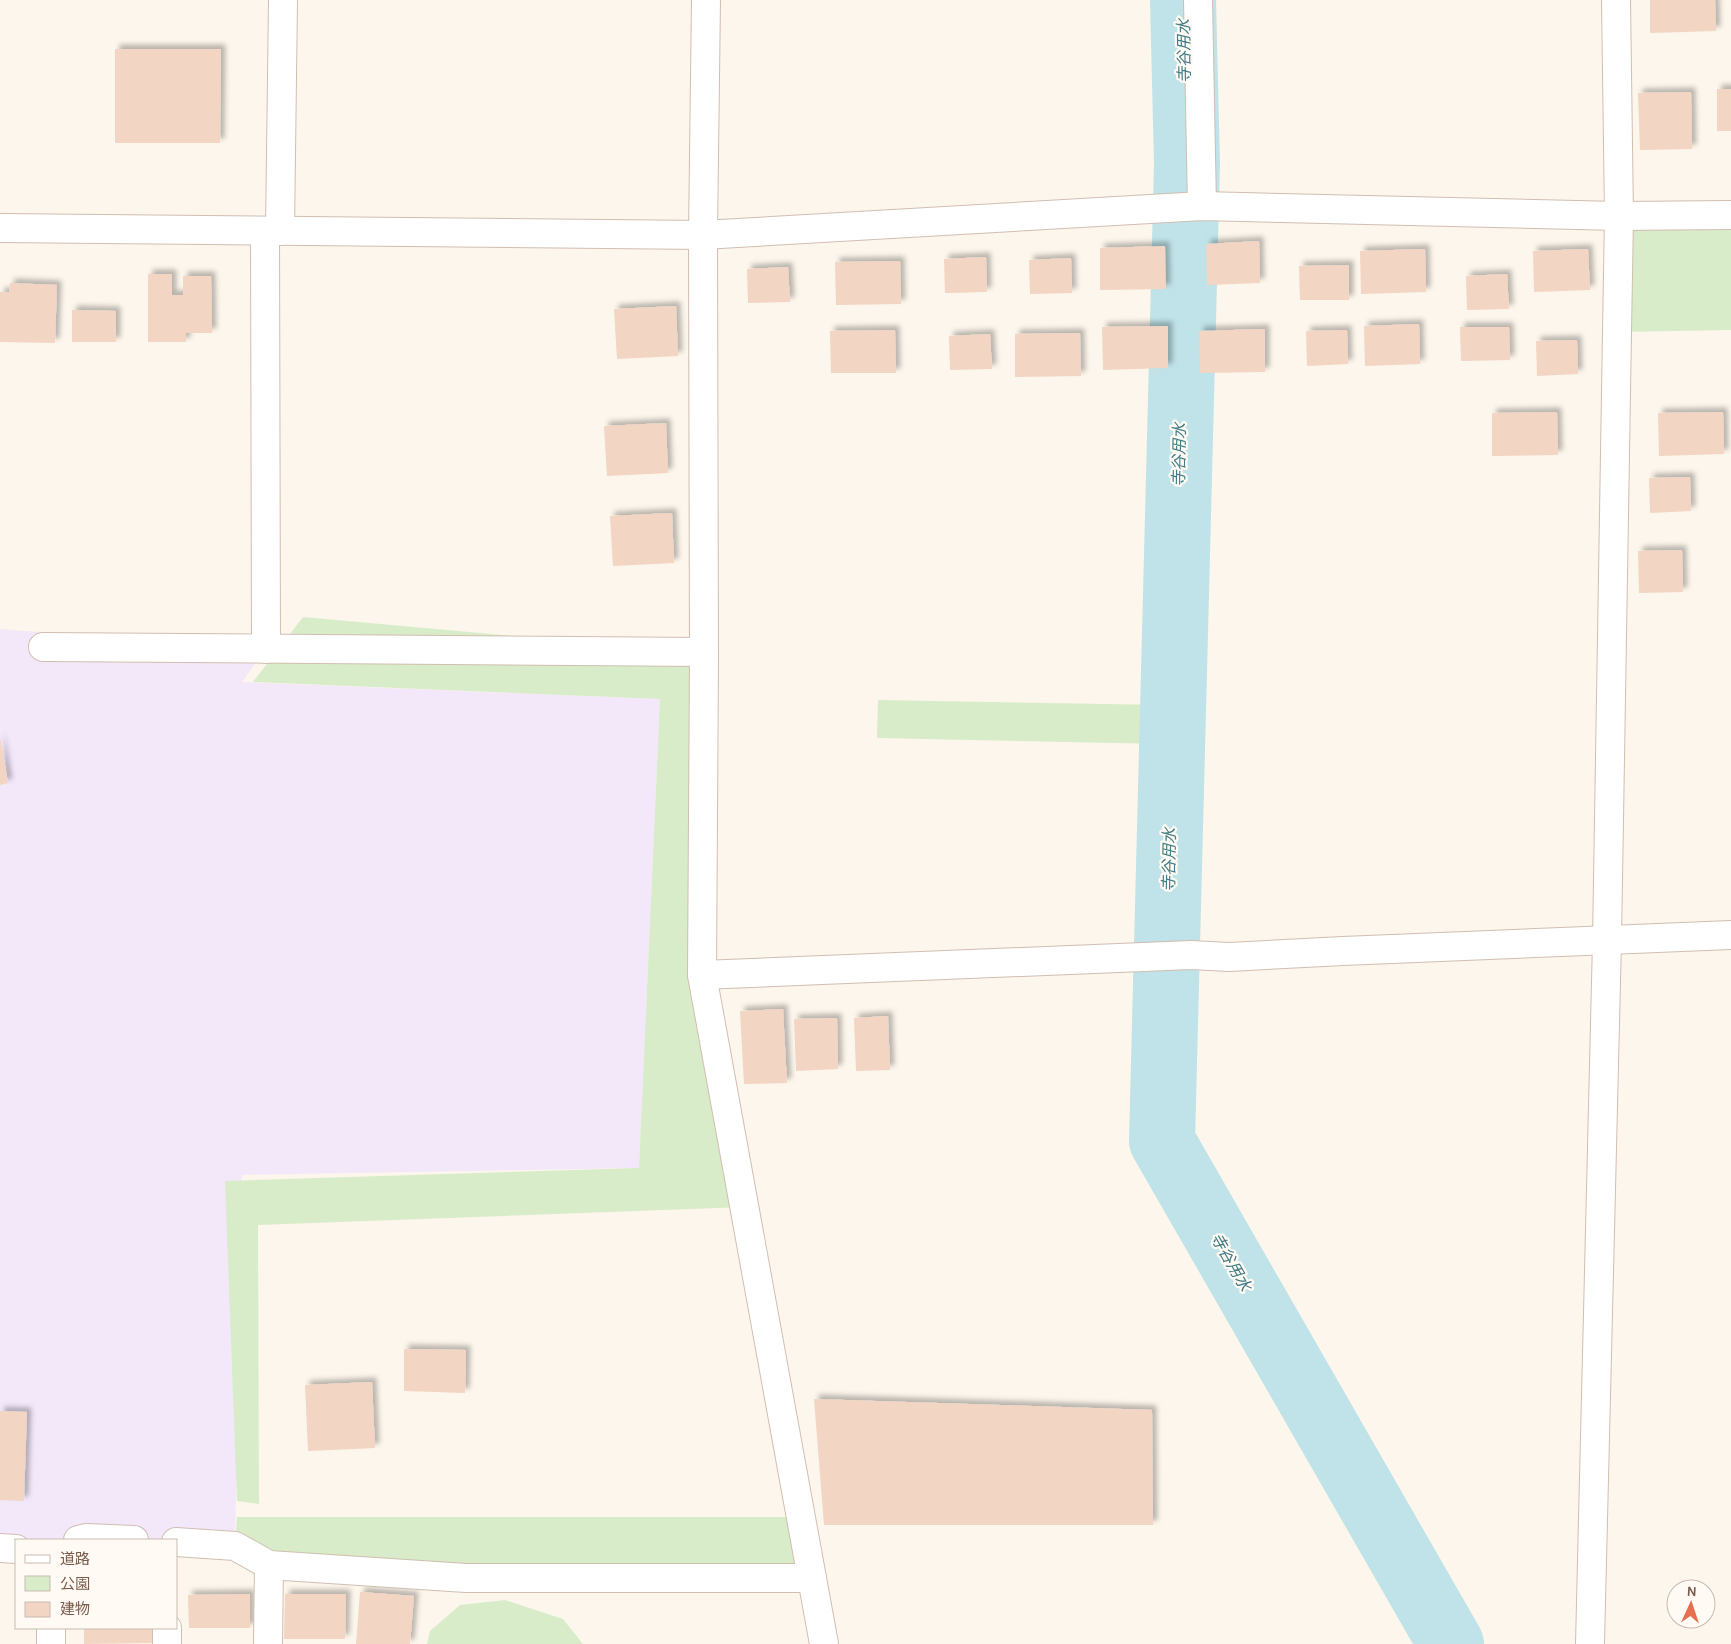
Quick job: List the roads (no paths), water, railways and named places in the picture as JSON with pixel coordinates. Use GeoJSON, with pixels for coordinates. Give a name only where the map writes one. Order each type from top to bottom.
{"type":"FeatureCollection","features":[{"type":"Feature","properties":{"kind":"street"},"geometry":{"type":"LineString","coordinates":[[266,648],[272,231],[283,0]]}},
{"type":"Feature","properties":{"kind":"street"},"geometry":{"type":"LineString","coordinates":[[706,0],[703,235],[704,652],[702,975],[824,1644]]}},
{"type":"Feature","properties":{"kind":"street"},"geometry":{"type":"LineString","coordinates":[[1198,0],[1202,206]]}},
{"type":"Feature","properties":{"kind":"street"},"geometry":{"type":"LineString","coordinates":[[1590,1644],[1607,941],[1619,216],[1616,0]]}},
{"type":"Feature","properties":{"kind":"street"},"geometry":{"type":"LineString","coordinates":[[0,228],[703,235],[1202,206],[1619,216],[1731,214]]}},
{"type":"Feature","properties":{"kind":"street"},"geometry":{"type":"LineString","coordinates":[[43,647],[704,652]]}},
{"type":"Feature","properties":{"kind":"street"},"geometry":{"type":"LineString","coordinates":[[702,975],[1191,956],[1229,957],[1731,936]]}},
{"type":"Feature","properties":{"kind":"street"},"geometry":{"type":"LineString","coordinates":[[82,1539],[110,1539]]}},
{"type":"Feature","properties":{"kind":"street"},"geometry":{"type":"LineString","coordinates":[[178,1542],[236,1546],[269,1565],[466,1578],[812,1578]]}},
{"type":"Feature","properties":{"kind":"street"},"geometry":{"type":"LineString","coordinates":[[0,1548],[15,1549]]}},
{"type":"Feature","properties":{"kind":"street"},"geometry":{"type":"LineString","coordinates":[[268,1644],[269,1565]]}},
{"type":"Feature","properties":{"kind":"street"},"geometry":{"type":"LineString","coordinates":[[51,1629],[51,1644]]}},
{"type":"Feature","properties":{"kind":"street"},"geometry":{"type":"LineString","coordinates":[[167,1629],[167,1644]]}},
{"type":"Feature","properties":{"kind":"waterway","name":"寺谷用水"},"geometry":{"type":"LineString","coordinates":[[1183,0],[1187,164],[1162,1141],[1451,1644]]}}]}
